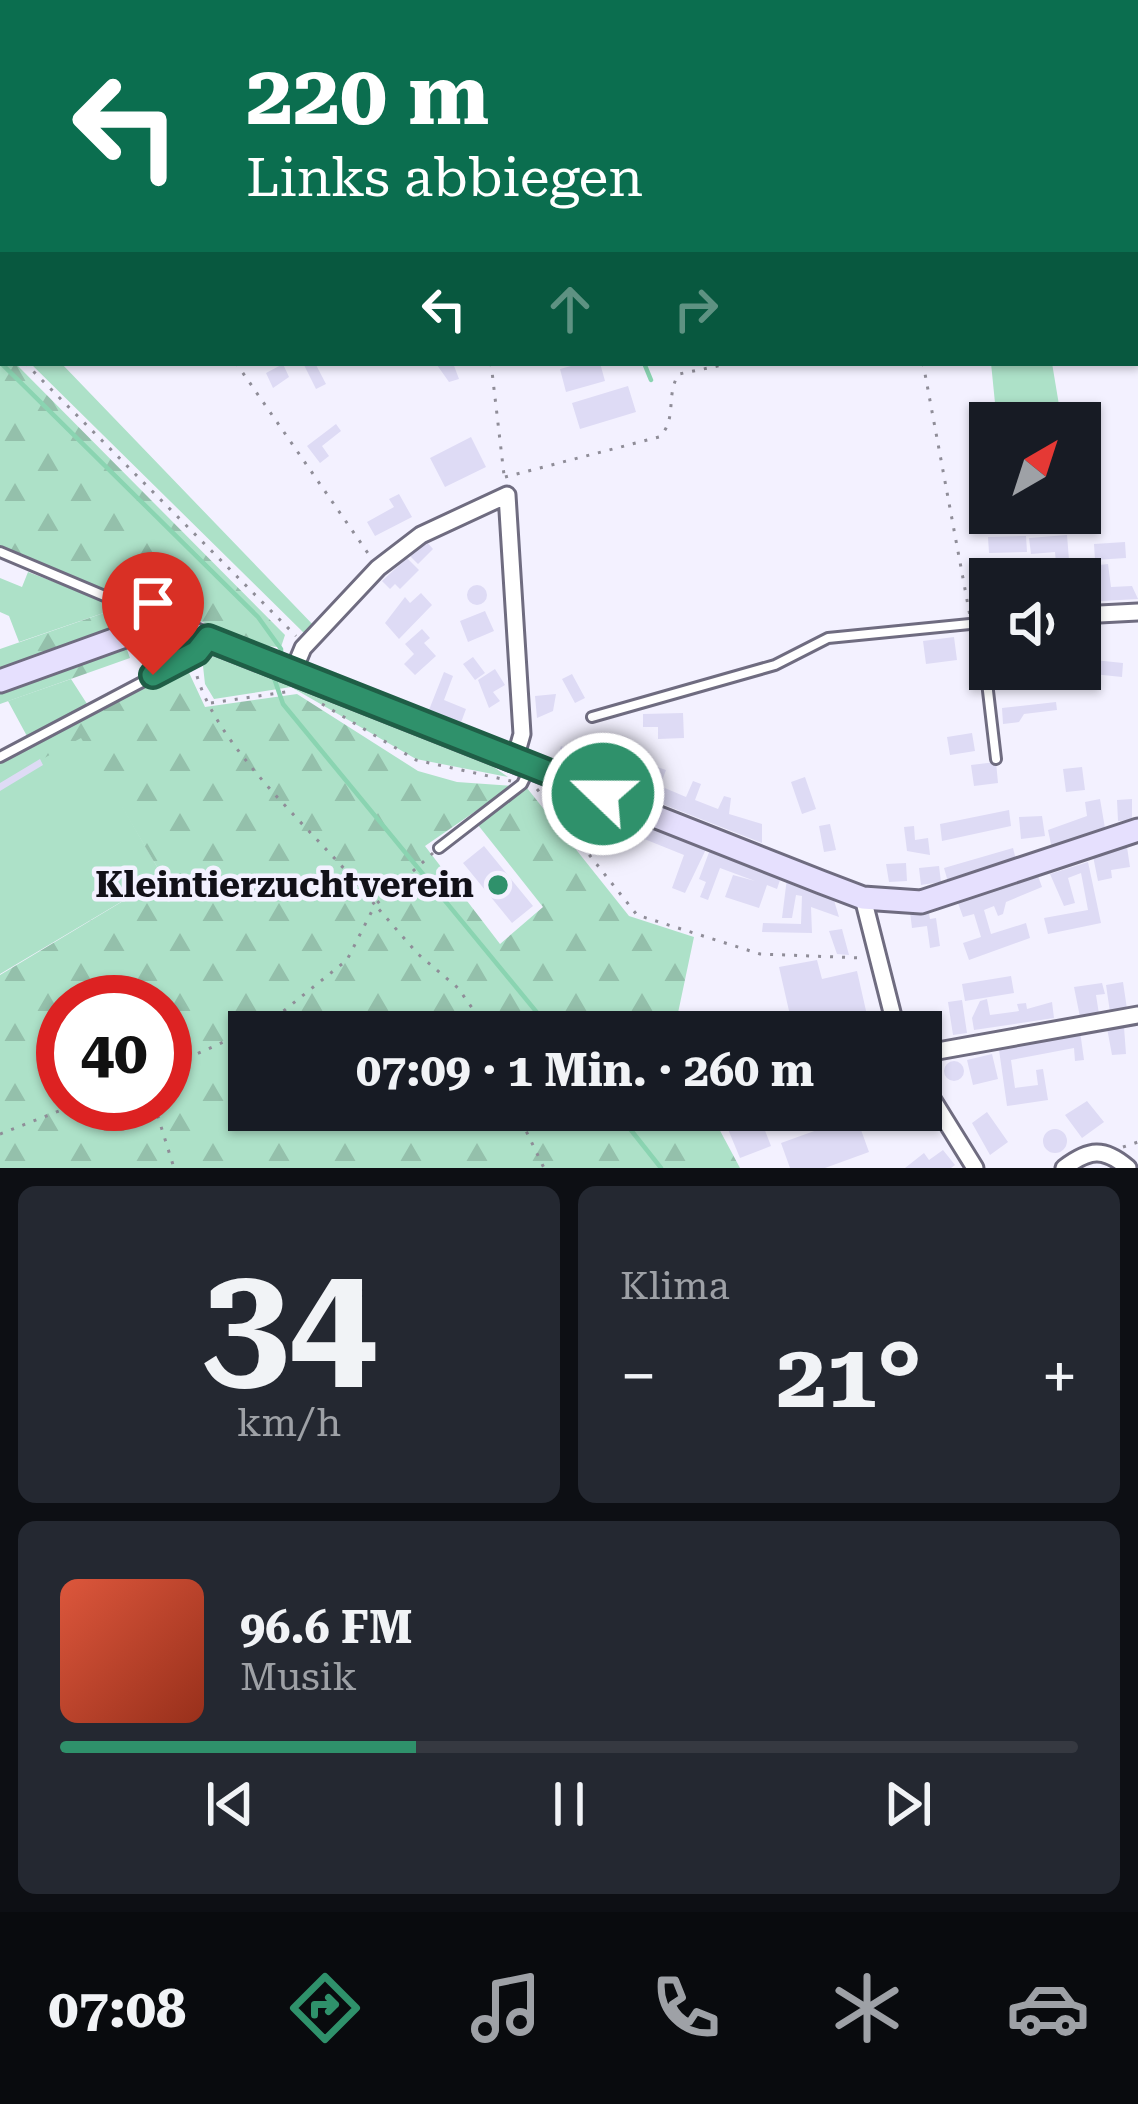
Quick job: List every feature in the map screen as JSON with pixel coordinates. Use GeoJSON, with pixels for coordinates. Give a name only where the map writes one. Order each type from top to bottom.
{"type":"FeatureCollection","features":[{"type":"Feature","properties":{"kind":"street"},"geometry":{"type":"LineString","coordinates":[[285,674],[303,648],[378,568],[421,535],[506,486],[523,770]]}},
{"type":"Feature","properties":{"kind":"street"},"geometry":{"type":"LineString","coordinates":[[1101,614],[1138,612]]}},
{"type":"Feature","properties":{"kind":"street"},"geometry":{"type":"LineString","coordinates":[[0,681],[151,628],[285,674],[863,898],[905,902],[943,897],[1138,830]]}},
{"type":"Feature","properties":{"kind":"street"},"geometry":{"type":"LineString","coordinates":[[863,898],[890,1011]]}},
{"type":"Feature","properties":{"kind":"street"},"geometry":{"type":"LineString","coordinates":[[942,1050],[1138,1015]]}},
{"type":"Feature","properties":{"kind":"street"},"geometry":{"type":"LineString","coordinates":[[942,1115],[975,1168]]}},
{"type":"Feature","properties":{"kind":"street"},"geometry":{"type":"LineString","coordinates":[[1064,1168],[1097,1151],[1110,1152],[1127,1168]]}},
{"type":"Feature","properties":{"kind":"lane"},"geometry":{"type":"LineString","coordinates":[[0,552],[133,608],[151,628]]}},
{"type":"Feature","properties":{"kind":"lane"},"geometry":{"type":"LineString","coordinates":[[592,717],[775,665],[828,638],[969,624]]}},
{"type":"Feature","properties":{"kind":"lane"},"geometry":{"type":"LineString","coordinates":[[0,757],[201,646]]}},
{"type":"Feature","properties":{"kind":"lane"},"geometry":{"type":"LineString","coordinates":[[988,690],[996,758]]}},
{"type":"Feature","properties":{"kind":"lane"},"geometry":{"type":"LineString","coordinates":[[439,848],[523,770]]}},
{"type":"Feature","properties":{"kind":"path"},"geometry":{"type":"LineString","coordinates":[[29,366],[303,648]]}},
{"type":"Feature","properties":{"kind":"path"},"geometry":{"type":"LineString","coordinates":[[238,366],[378,568]]}},
{"type":"Feature","properties":{"kind":"path"},"geometry":{"type":"LineString","coordinates":[[491,366],[506,486],[659,437],[668,428],[671,390],[679,374],[718,366]]}},
{"type":"Feature","properties":{"kind":"path"},"geometry":{"type":"LineString","coordinates":[[924,366],[969,573]]}},
{"type":"Feature","properties":{"kind":"path"},"geometry":{"type":"LineString","coordinates":[[201,646],[211,703],[235,742],[418,955],[458,988],[474,1011]]}},
{"type":"Feature","properties":{"kind":"path"},"geometry":{"type":"LineString","coordinates":[[211,703],[266,697],[285,674]]}},
{"type":"Feature","properties":{"kind":"path"},"geometry":{"type":"LineString","coordinates":[[313,699],[416,760],[523,770],[637,915],[760,954],[874,958]]}},
{"type":"Feature","properties":{"kind":"path"},"geometry":{"type":"LineString","coordinates":[[192,1056],[271,1021],[347,960],[375,905],[425,859]]}},
{"type":"Feature","properties":{"kind":"path"},"geometry":{"type":"LineString","coordinates":[[0,1134],[36,1120]]}},
{"type":"Feature","properties":{"kind":"path"},"geometry":{"type":"LineString","coordinates":[[162,1131],[174,1168]]}},
{"type":"Feature","properties":{"kind":"path"},"geometry":{"type":"LineString","coordinates":[[526,1131],[544,1168]]}},
{"type":"Feature","properties":{"kind":"green space"},"geometry":{"type":"Polygon","coordinates":[[[0,366],[18,366],[285,635],[281,647],[250,642],[0,548],[0,366]]]}},
{"type":"Feature","properties":{"kind":"green space"},"geometry":{"type":"Polygon","coordinates":[[[33,366],[64,366],[318,630],[309,638],[33,366]]]}},
{"type":"Feature","properties":{"kind":"green space"},"geometry":{"type":"Polygon","coordinates":[[[991,366],[1052,366],[1058,402],[995,402],[991,366]]]}},
{"type":"Feature","properties":{"kind":"green space"},"geometry":{"type":"Polygon","coordinates":[[[28,572],[121,607],[19,642],[9,616],[0,612],[0,578],[22,587],[28,572]]]}},
{"type":"Feature","properties":{"kind":"green space"},"geometry":{"type":"Polygon","coordinates":[[[121,607],[132,621],[0,668],[0,649],[121,607]]]}},
{"type":"Feature","properties":{"kind":"green space"},"geometry":{"type":"Polygon","coordinates":[[[125,644],[130,658],[0,704],[0,689],[125,644]]]}},
{"type":"Feature","properties":{"kind":"green space"},"geometry":{"type":"Polygon","coordinates":[[[216,654],[475,754],[508,777],[416,759],[291,687],[214,699],[205,684],[203,666],[216,654]]]}},
{"type":"Feature","properties":{"kind":"green space"},"geometry":{"type":"Polygon","coordinates":[[[185,664],[205,707],[297,694],[418,771],[457,782],[512,786],[425,846],[500,944],[543,907],[478,825],[527,788],[629,916],[694,937],[678,1011],[228,1011],[228,1131],[720,1131],[740,1168],[0,1168],[0,975],[163,877],[81,738],[13,775],[4,761],[185,664]]]}},
{"type":"Feature","properties":{"kind":"green space"},"geometry":{"type":"Polygon","coordinates":[[[71,679],[89,707],[28,738],[8,701],[71,679]]]}},
{"type":"Feature","properties":{"kind":"green space"},"geometry":{"type":"Polygon","coordinates":[[[74,723],[163,877],[0,974],[0,763],[74,723]]]}},
{"type":"Feature","properties":{"kind":"building"},"geometry":{"type":"Polygon","coordinates":[[[284,366],[289,377],[273,388],[266,373],[284,366]]]}},
{"type":"Feature","properties":{"kind":"building"},"geometry":{"type":"Polygon","coordinates":[[[304,366],[317,366],[326,384],[316,389],[304,366]]]}},
{"type":"Feature","properties":{"kind":"building"},"geometry":{"type":"Polygon","coordinates":[[[438,366],[454,366],[459,379],[449,382],[438,366]]]}},
{"type":"Feature","properties":{"kind":"building"},"geometry":{"type":"Polygon","coordinates":[[[601,366],[605,381],[566,392],[560,369],[601,366]]]}},
{"type":"Feature","properties":{"kind":"building"},"geometry":{"type":"Polygon","coordinates":[[[628,386],[636,412],[580,429],[572,403],[628,386]]]}},
{"type":"Feature","properties":{"kind":"building"},"geometry":{"type":"Polygon","coordinates":[[[336,424],[341,431],[322,446],[329,456],[320,463],[307,446],[336,424]]]}},
{"type":"Feature","properties":{"kind":"building"},"geometry":{"type":"Polygon","coordinates":[[[471,437],[486,467],[445,487],[430,458],[471,437]]]}},
{"type":"Feature","properties":{"kind":"building"},"geometry":{"type":"Polygon","coordinates":[[[399,494],[412,517],[375,536],[367,522],[394,507],[389,499],[399,494]]]}},
{"type":"Feature","properties":{"kind":"building"},"geometry":{"type":"Polygon","coordinates":[[[1067,535],[1069,558],[1056,558],[1055,552],[1031,554],[1029,538],[1067,535]]]}},
{"type":"Feature","properties":{"kind":"building"},"geometry":{"type":"Polygon","coordinates":[[[1026,536],[1027,552],[989,553],[988,537],[1026,536]]]}},
{"type":"Feature","properties":{"kind":"building"},"geometry":{"type":"Polygon","coordinates":[[[425,540],[433,549],[418,564],[409,555],[425,540]]]}},
{"type":"Feature","properties":{"kind":"building"},"geometry":{"type":"Polygon","coordinates":[[[1125,542],[1126,558],[1095,558],[1094,544],[1125,542]]]}},
{"type":"Feature","properties":{"kind":"building"},"geometry":{"type":"Polygon","coordinates":[[[407,558],[419,570],[400,589],[395,584],[390,589],[382,581],[407,558]]]}},
{"type":"Feature","properties":{"kind":"building"},"geometry":{"type":"Polygon","coordinates":[[[1108,564],[1111,587],[1132,586],[1138,599],[1101,601],[1101,565],[1108,564]]]}},
{"type":"Feature","properties":{"kind":"building"},"geometry":{"type":"Polygon","coordinates":[[[477,585],[487,595],[477,605],[467,595],[477,585]]]}},
{"type":"Feature","properties":{"kind":"building"},"geometry":{"type":"Polygon","coordinates":[[[421,593],[432,605],[399,639],[385,623],[405,597],[410,603],[421,593]]]}},
{"type":"Feature","properties":{"kind":"building"},"geometry":{"type":"Polygon","coordinates":[[[485,611],[494,631],[468,642],[460,621],[485,611]]]}},
{"type":"Feature","properties":{"kind":"building"},"geometry":{"type":"Polygon","coordinates":[[[422,629],[430,638],[424,643],[436,656],[415,675],[404,664],[414,654],[405,644],[422,629]]]}},
{"type":"Feature","properties":{"kind":"building"},"geometry":{"type":"Polygon","coordinates":[[[954,637],[957,660],[926,664],[923,641],[954,637]]]}},
{"type":"Feature","properties":{"kind":"building"},"geometry":{"type":"Polygon","coordinates":[[[473,657],[485,673],[475,680],[463,664],[473,657]]]}},
{"type":"Feature","properties":{"kind":"building"},"geometry":{"type":"Polygon","coordinates":[[[1101,661],[1123,663],[1122,677],[1101,675],[1101,661]]]}},
{"type":"Feature","properties":{"kind":"building"},"geometry":{"type":"Polygon","coordinates":[[[495,669],[505,685],[493,692],[500,701],[489,708],[478,680],[495,669]]]}},
{"type":"Feature","properties":{"kind":"building"},"geometry":{"type":"Polygon","coordinates":[[[444,672],[453,676],[444,700],[466,709],[459,728],[427,715],[444,672]]]}},
{"type":"Feature","properties":{"kind":"building"},"geometry":{"type":"Polygon","coordinates":[[[572,674],[585,698],[575,703],[562,679],[572,674]]]}},
{"type":"Feature","properties":{"kind":"building"},"geometry":{"type":"Polygon","coordinates":[[[556,694],[553,711],[537,718],[535,696],[556,694]]]}},
{"type":"Feature","properties":{"kind":"building"},"geometry":{"type":"Polygon","coordinates":[[[1056,702],[1057,710],[1024,714],[1019,722],[1003,724],[1002,708],[1056,702]]]}},
{"type":"Feature","properties":{"kind":"building"},"geometry":{"type":"Polygon","coordinates":[[[683,713],[684,738],[658,739],[658,727],[643,727],[643,714],[683,713]]]}},
{"type":"Feature","properties":{"kind":"building"},"geometry":{"type":"Polygon","coordinates":[[[972,733],[975,751],[950,755],[947,737],[972,733]]]}},
{"type":"Feature","properties":{"kind":"building"},"geometry":{"type":"Polygon","coordinates":[[[586,744],[595,752],[592,760],[614,768],[617,762],[630,764],[626,773],[648,782],[654,766],[666,770],[660,786],[686,797],[693,781],[701,784],[695,800],[718,809],[724,796],[731,798],[729,814],[762,824],[762,843],[555,762],[561,746],[582,754],[586,744]]]}},
{"type":"Feature","properties":{"kind":"building"},"geometry":{"type":"Polygon","coordinates":[[[40,759],[43,765],[0,791],[0,783],[40,759]]]}},
{"type":"Feature","properties":{"kind":"building"},"geometry":{"type":"Polygon","coordinates":[[[996,762],[998,783],[974,786],[971,765],[996,762]]]}},
{"type":"Feature","properties":{"kind":"building"},"geometry":{"type":"Polygon","coordinates":[[[1082,767],[1085,790],[1066,792],[1063,769],[1082,767]]]}},
{"type":"Feature","properties":{"kind":"building"},"geometry":{"type":"Polygon","coordinates":[[[805,777],[816,809],[802,814],[791,782],[805,777]]]}},
{"type":"Feature","properties":{"kind":"building"},"geometry":{"type":"Polygon","coordinates":[[[561,788],[708,845],[685,893],[672,888],[684,855],[612,826],[601,843],[581,833],[584,825],[594,830],[598,823],[581,815],[574,832],[566,822],[572,810],[556,800],[561,788]]]}},
{"type":"Feature","properties":{"kind":"building"},"geometry":{"type":"Polygon","coordinates":[[[1100,799],[1106,834],[1052,849],[1048,830],[1087,816],[1085,802],[1100,799]]]}},
{"type":"Feature","properties":{"kind":"building"},"geometry":{"type":"Polygon","coordinates":[[[1132,799],[1132,820],[1118,821],[1117,800],[1132,799]]]}},
{"type":"Feature","properties":{"kind":"building"},"geometry":{"type":"Polygon","coordinates":[[[1009,810],[1011,826],[942,841],[940,824],[1009,810]]]}},
{"type":"Feature","properties":{"kind":"building"},"geometry":{"type":"Polygon","coordinates":[[[1042,816],[1045,836],[1021,839],[1019,817],[1042,816]]]}},
{"type":"Feature","properties":{"kind":"building"},"geometry":{"type":"Polygon","coordinates":[[[830,824],[836,850],[824,852],[819,826],[830,824]]]}},
{"type":"Feature","properties":{"kind":"building"},"geometry":{"type":"Polygon","coordinates":[[[914,826],[915,840],[928,838],[930,855],[907,851],[904,827],[914,826]]]}},
{"type":"Feature","properties":{"kind":"building","name":"Kleintierzuchtverein"},"geometry":{"type":"Polygon","coordinates":[[[484,846],[533,906],[512,923],[463,863],[484,846]]]}},
{"type":"Feature","properties":{"kind":"building"},"geometry":{"type":"Polygon","coordinates":[[[711,847],[782,874],[777,889],[767,885],[759,908],[725,897],[733,875],[755,881],[720,868],[708,900],[700,897],[706,882],[699,879],[711,847]]]}},
{"type":"Feature","properties":{"kind":"building"},"geometry":{"type":"Polygon","coordinates":[[[1127,847],[1130,867],[1111,870],[1112,878],[1098,881],[1093,856],[1127,847]]]}},
{"type":"Feature","properties":{"kind":"building"},"geometry":{"type":"Polygon","coordinates":[[[1013,848],[1017,864],[948,882],[944,868],[1013,848]]]}},
{"type":"Feature","properties":{"kind":"building"},"geometry":{"type":"Polygon","coordinates":[[[1088,862],[1101,923],[1048,934],[1044,918],[1088,910],[1081,873],[1068,878],[1075,903],[1064,906],[1050,874],[1088,862]]]}},
{"type":"Feature","properties":{"kind":"building"},"geometry":{"type":"Polygon","coordinates":[[[906,863],[907,881],[889,882],[886,864],[906,863]]]}},
{"type":"Feature","properties":{"kind":"building"},"geometry":{"type":"Polygon","coordinates":[[[939,866],[941,882],[921,885],[919,868],[939,866]]]}},
{"type":"Feature","properties":{"kind":"building"},"geometry":{"type":"Polygon","coordinates":[[[1038,876],[1042,887],[1006,902],[1003,914],[998,916],[994,906],[984,910],[991,934],[1026,923],[1030,938],[969,960],[963,943],[981,937],[974,914],[963,917],[958,903],[1038,876]]]}},
{"type":"Feature","properties":{"kind":"building"},"geometry":{"type":"Polygon","coordinates":[[[787,878],[833,897],[839,917],[811,907],[812,933],[762,932],[763,923],[801,924],[802,896],[796,895],[792,918],[782,918],[787,878]]]}},
{"type":"Feature","properties":{"kind":"building"},"geometry":{"type":"Polygon","coordinates":[[[928,909],[930,919],[936,918],[940,946],[930,948],[927,926],[912,928],[910,912],[928,909]]]}},
{"type":"Feature","properties":{"kind":"building"},"geometry":{"type":"Polygon","coordinates":[[[842,929],[849,955],[837,954],[829,931],[842,929]]]}},
{"type":"Feature","properties":{"kind":"building"},"geometry":{"type":"Polygon","coordinates":[[[817,960],[822,979],[857,971],[866,1011],[789,1011],[779,967],[817,960]]]}},
{"type":"Feature","properties":{"kind":"building"},"geometry":{"type":"Polygon","coordinates":[[[1011,976],[1014,993],[965,1001],[962,984],[1011,976]]]}},
{"type":"Feature","properties":{"kind":"building"},"geometry":{"type":"Polygon","coordinates":[[[1123,982],[1127,1009],[1110,1012],[1106,985],[1123,982]]]}},
{"type":"Feature","properties":{"kind":"building"},"geometry":{"type":"Polygon","coordinates":[[[1102,983],[1105,994],[1096,995],[1099,1014],[1080,1017],[1074,987],[1102,983]]]}},
{"type":"Feature","properties":{"kind":"building"},"geometry":{"type":"Polygon","coordinates":[[[987,999],[990,1015],[1019,1011],[1017,1004],[1026,1003],[1027,1009],[1052,1002],[1054,1018],[974,1030],[972,1018],[980,1001],[987,999]]]}},
{"type":"Feature","properties":{"kind":"building"},"geometry":{"type":"Polygon","coordinates":[[[962,1000],[967,1033],[953,1035],[948,1002],[962,1000]]]}},
{"type":"Feature","properties":{"kind":"building"},"geometry":{"type":"Polygon","coordinates":[[[1124,1027],[1126,1054],[1112,1055],[1107,1028],[1124,1027]]]}},
{"type":"Feature","properties":{"kind":"building"},"geometry":{"type":"Polygon","coordinates":[[[1080,1031],[1084,1060],[1075,1061],[1074,1048],[1011,1060],[1015,1088],[1038,1085],[1036,1070],[1043,1069],[1048,1100],[1007,1106],[998,1043],[1080,1031]]]}},
{"type":"Feature","properties":{"kind":"building"},"geometry":{"type":"Polygon","coordinates":[[[992,1054],[998,1079],[973,1085],[967,1060],[992,1054]]]}},
{"type":"Feature","properties":{"kind":"building"},"geometry":{"type":"Polygon","coordinates":[[[954,1061],[964,1071],[954,1081],[944,1071],[954,1061]]]}},
{"type":"Feature","properties":{"kind":"building"},"geometry":{"type":"Polygon","coordinates":[[[1087,1101],[1104,1122],[1082,1138],[1065,1115],[1087,1101]]]}},
{"type":"Feature","properties":{"kind":"building"},"geometry":{"type":"Polygon","coordinates":[[[987,1112],[1008,1142],[990,1155],[972,1123],[987,1112]]]}},
{"type":"Feature","properties":{"kind":"building"},"geometry":{"type":"Polygon","coordinates":[[[1055,1129],[1064,1132],[1064,1150],[1055,1153],[1046,1150],[1043,1141],[1046,1132],[1055,1129]]]}},
{"type":"Feature","properties":{"kind":"building"},"geometry":{"type":"Polygon","coordinates":[[[729,1131],[765,1131],[771,1146],[740,1158],[729,1131]]]}},
{"type":"Feature","properties":{"kind":"building"},"geometry":{"type":"Polygon","coordinates":[[[814,1131],[861,1131],[869,1152],[825,1168],[790,1168],[781,1143],[814,1131]]]}},
{"type":"Feature","properties":{"kind":"building"},"geometry":{"type":"Polygon","coordinates":[[[943,1150],[955,1165],[951,1168],[905,1168],[924,1153],[929,1160],[943,1150]]]}},
{"type":"Feature","properties":{"kind":"waterway"},"geometry":{"type":"LineString","coordinates":[[4,366],[258,617],[281,649],[281,660]]}},
{"type":"Feature","properties":{"kind":"waterway"},"geometry":{"type":"LineString","coordinates":[[645,366],[651,380]]}},
{"type":"Feature","properties":{"kind":"waterway"},"geometry":{"type":"LineString","coordinates":[[273,675],[283,704],[536,1011]]}},
{"type":"Feature","properties":{"kind":"waterway"},"geometry":{"type":"LineString","coordinates":[[632,1131],[661,1168]]}},
{"type":"Feature","properties":{"kind":"place","name":"Kleintierzuchtverein"},"geometry":{"type":"Point","coordinates":[498,885]}},
{"type":"Feature","properties":{"kind":"route"},"geometry":{"type":"LineString","coordinates":[[153,675],[197,652],[208,638],[603,794]]}}]}
